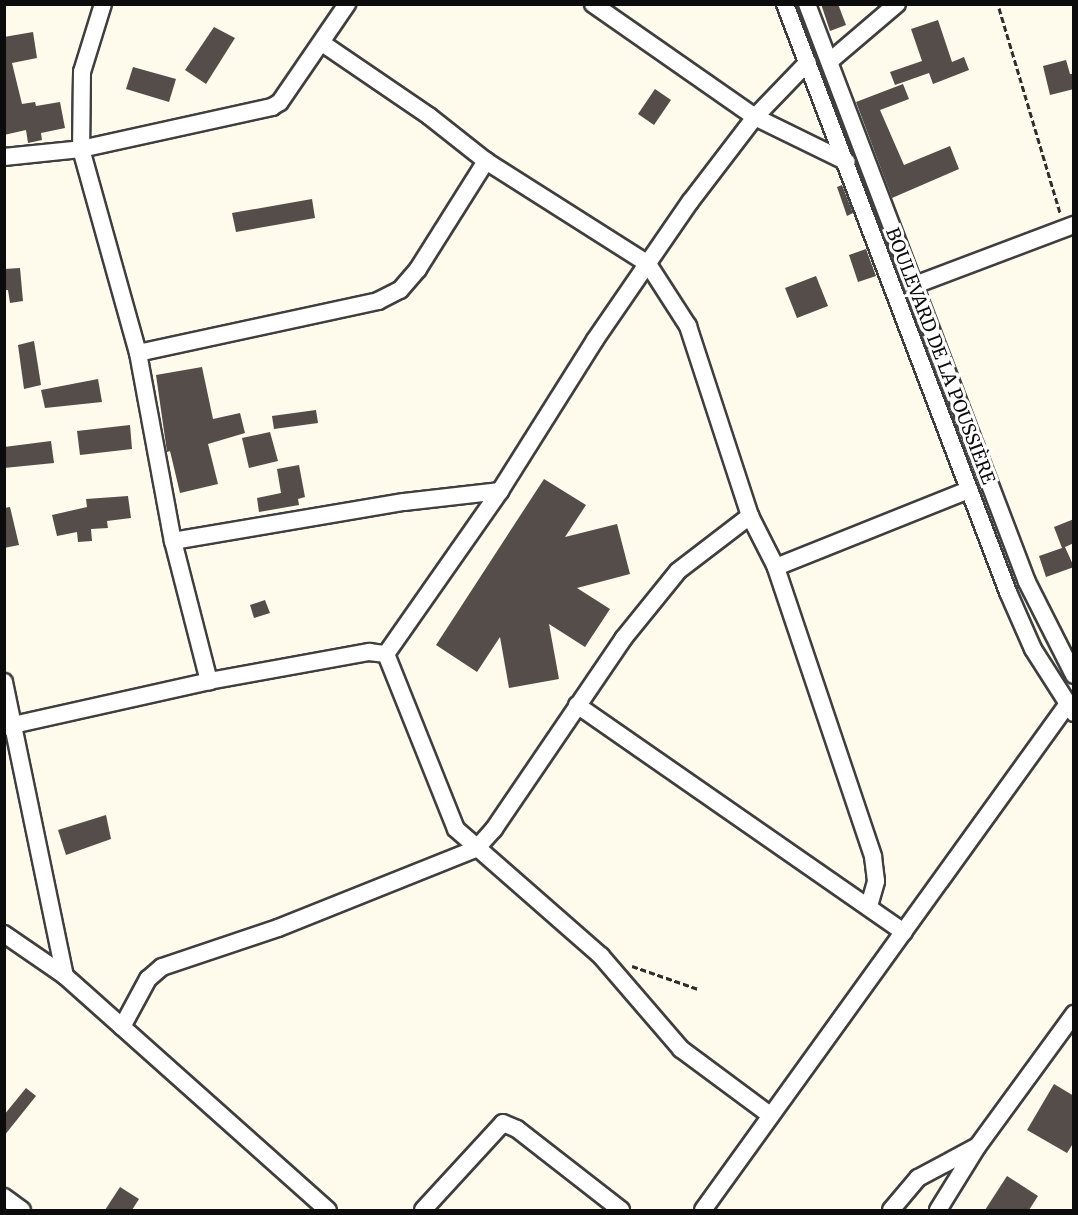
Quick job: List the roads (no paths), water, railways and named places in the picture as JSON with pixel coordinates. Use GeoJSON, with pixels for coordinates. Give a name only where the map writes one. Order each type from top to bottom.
{"type":"FeatureCollection","features":[{"type":"Feature","properties":{"kind":"street"},"geometry":{"type":"LineString","coordinates":[[103,4],[82,72],[81,149],[138,353],[173,541],[209,681]]}},
{"type":"Feature","properties":{"kind":"street"},"geometry":{"type":"LineString","coordinates":[[4,156],[81,149],[272,107],[280,102],[347,4]]}},
{"type":"Feature","properties":{"kind":"street"},"geometry":{"type":"LineString","coordinates":[[593,4],[755,117],[847,162]]}},
{"type":"Feature","properties":{"kind":"street","name":"BOULEVARD DE LA POUSSIÈRE"},"geometry":{"type":"LineString","coordinates":[[785,4],[847,162],[969,490],[1033,649],[1070,709]]}},
{"type":"Feature","properties":{"kind":"street","name":"BOULEVARD DE LA POUSSIÈRE"},"geometry":{"type":"LineString","coordinates":[[807,4],[1027,582],[1074,675]]}},
{"type":"Feature","properties":{"kind":"street"},"geometry":{"type":"LineString","coordinates":[[830,61],[897,4]]}},
{"type":"Feature","properties":{"kind":"street"},"geometry":{"type":"LineString","coordinates":[[321,43],[429,116],[486,161],[648,264],[688,326],[750,516],[776,567],[873,855],[876,881],[868,906]]}},
{"type":"Feature","properties":{"kind":"street"},"geometry":{"type":"LineString","coordinates":[[386,654],[500,491],[648,264],[755,117],[808,62]]}},
{"type":"Feature","properties":{"kind":"street"},"geometry":{"type":"LineString","coordinates":[[138,353],[378,301],[400,290],[418,269],[486,161]]}},
{"type":"Feature","properties":{"kind":"street"},"geometry":{"type":"LineString","coordinates":[[915,285],[1069,227]]}},
{"type":"Feature","properties":{"kind":"street"},"geometry":{"type":"LineString","coordinates":[[776,567],[969,490]]}},
{"type":"Feature","properties":{"kind":"street"},"geometry":{"type":"LineString","coordinates":[[173,541],[404,502],[500,491]]}},
{"type":"Feature","properties":{"kind":"street"},"geometry":{"type":"LineString","coordinates":[[122,1026],[148,980],[162,967],[299,920],[476,849],[494,829],[577,705],[678,571],[750,516]]}},
{"type":"Feature","properties":{"kind":"street"},"geometry":{"type":"LineString","coordinates":[[9,726],[209,681],[369,652],[386,654]]}},
{"type":"Feature","properties":{"kind":"street"},"geometry":{"type":"LineString","coordinates":[[386,654],[452,822],[476,849],[601,956],[681,1049],[770,1115]]}},
{"type":"Feature","properties":{"kind":"street"},"geometry":{"type":"LineString","coordinates":[[4,682],[9,726],[65,976]]}},
{"type":"Feature","properties":{"kind":"street"},"geometry":{"type":"LineString","coordinates":[[577,705],[904,932]]}},
{"type":"Feature","properties":{"kind":"street"},"geometry":{"type":"LineString","coordinates":[[703,1210],[904,932],[1070,709]]}},
{"type":"Feature","properties":{"kind":"street"},"geometry":{"type":"LineString","coordinates":[[4,934],[65,976],[327,1210]]}},
{"type":"Feature","properties":{"kind":"street"},"geometry":{"type":"LineString","coordinates":[[938,1210],[977,1147],[1074,1014]]}},
{"type":"Feature","properties":{"kind":"street"},"geometry":{"type":"LineString","coordinates":[[423,1210],[503,1123],[517,1129],[621,1210]]}},
{"type":"Feature","properties":{"kind":"street"},"geometry":{"type":"LineString","coordinates":[[891,1210],[918,1178],[977,1147]]}},
{"type":"Feature","properties":{"kind":"street"},"geometry":{"type":"LineString","coordinates":[[4,1197],[22,1210]]}}]}
